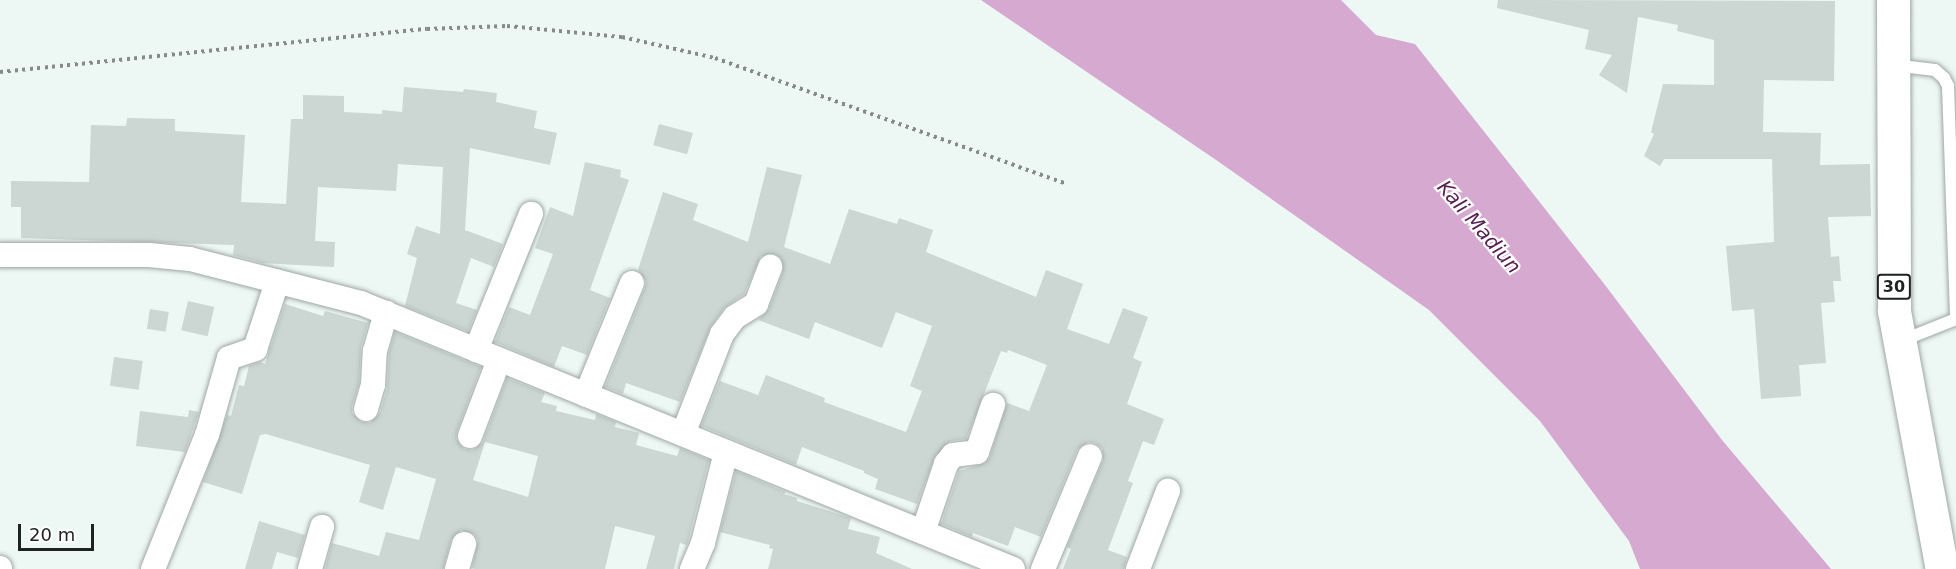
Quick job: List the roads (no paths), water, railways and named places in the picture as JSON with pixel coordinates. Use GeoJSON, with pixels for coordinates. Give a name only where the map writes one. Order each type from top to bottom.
{"type":"FeatureCollection","features":[{"type":"Feature","properties":{"kind":"highway","name":"30"},"geometry":{"type":"LineString","coordinates":[[1893,0],[1894,311],[1942,569]]}},
{"type":"Feature","properties":{"kind":"street"},"geometry":{"type":"LineString","coordinates":[[476,350],[531,214]]}},
{"type":"Feature","properties":{"kind":"street"},"geometry":{"type":"LineString","coordinates":[[0,255],[149,255],[190,259],[361,303],[1010,568]]}},
{"type":"Feature","properties":{"kind":"street"},"geometry":{"type":"LineString","coordinates":[[683,434],[722,334],[735,317],[756,304],[771,267]]}},
{"type":"Feature","properties":{"kind":"street"},"geometry":{"type":"LineString","coordinates":[[153,569],[207,435],[229,358],[255,349],[277,282]]}},
{"type":"Feature","properties":{"kind":"street"},"geometry":{"type":"LineString","coordinates":[[586,395],[632,283]]}},
{"type":"Feature","properties":{"kind":"street"},"geometry":{"type":"LineString","coordinates":[[366,409],[373,385],[375,351],[386,313]]}},
{"type":"Feature","properties":{"kind":"street"},"geometry":{"type":"LineString","coordinates":[[470,436],[499,360]]}},
{"type":"Feature","properties":{"kind":"street"},"geometry":{"type":"LineString","coordinates":[[923,532],[946,464],[953,455],[977,452],[993,405]]}},
{"type":"Feature","properties":{"kind":"street"},"geometry":{"type":"LineString","coordinates":[[692,569],[703,543],[726,452]]}},
{"type":"Feature","properties":{"kind":"street"},"geometry":{"type":"LineString","coordinates":[[1043,569],[1090,456]]}},
{"type":"Feature","properties":{"kind":"street"},"geometry":{"type":"LineString","coordinates":[[1138,569],[1168,491]]}},
{"type":"Feature","properties":{"kind":"street"},"geometry":{"type":"LineString","coordinates":[[310,569],[322,527]]}},
{"type":"Feature","properties":{"kind":"street"},"geometry":{"type":"LineString","coordinates":[[457,569],[464,544]]}},
{"type":"Feature","properties":{"kind":"lane"},"geometry":{"type":"LineString","coordinates":[[1893,65],[1935,70],[1944,78],[1948,86],[1956,318],[1899,341]]}},
{"type":"Feature","properties":{"kind":"water","name":"Kali Madiun"},"geometry":{"type":"Polygon","coordinates":[[[981,0],[1341,0],[1376,35],[1415,44],[1605,285],[1722,440],[1831,569],[1640,569],[1629,541],[1540,421],[1429,310],[1219,162],[981,0]]]}}]}
